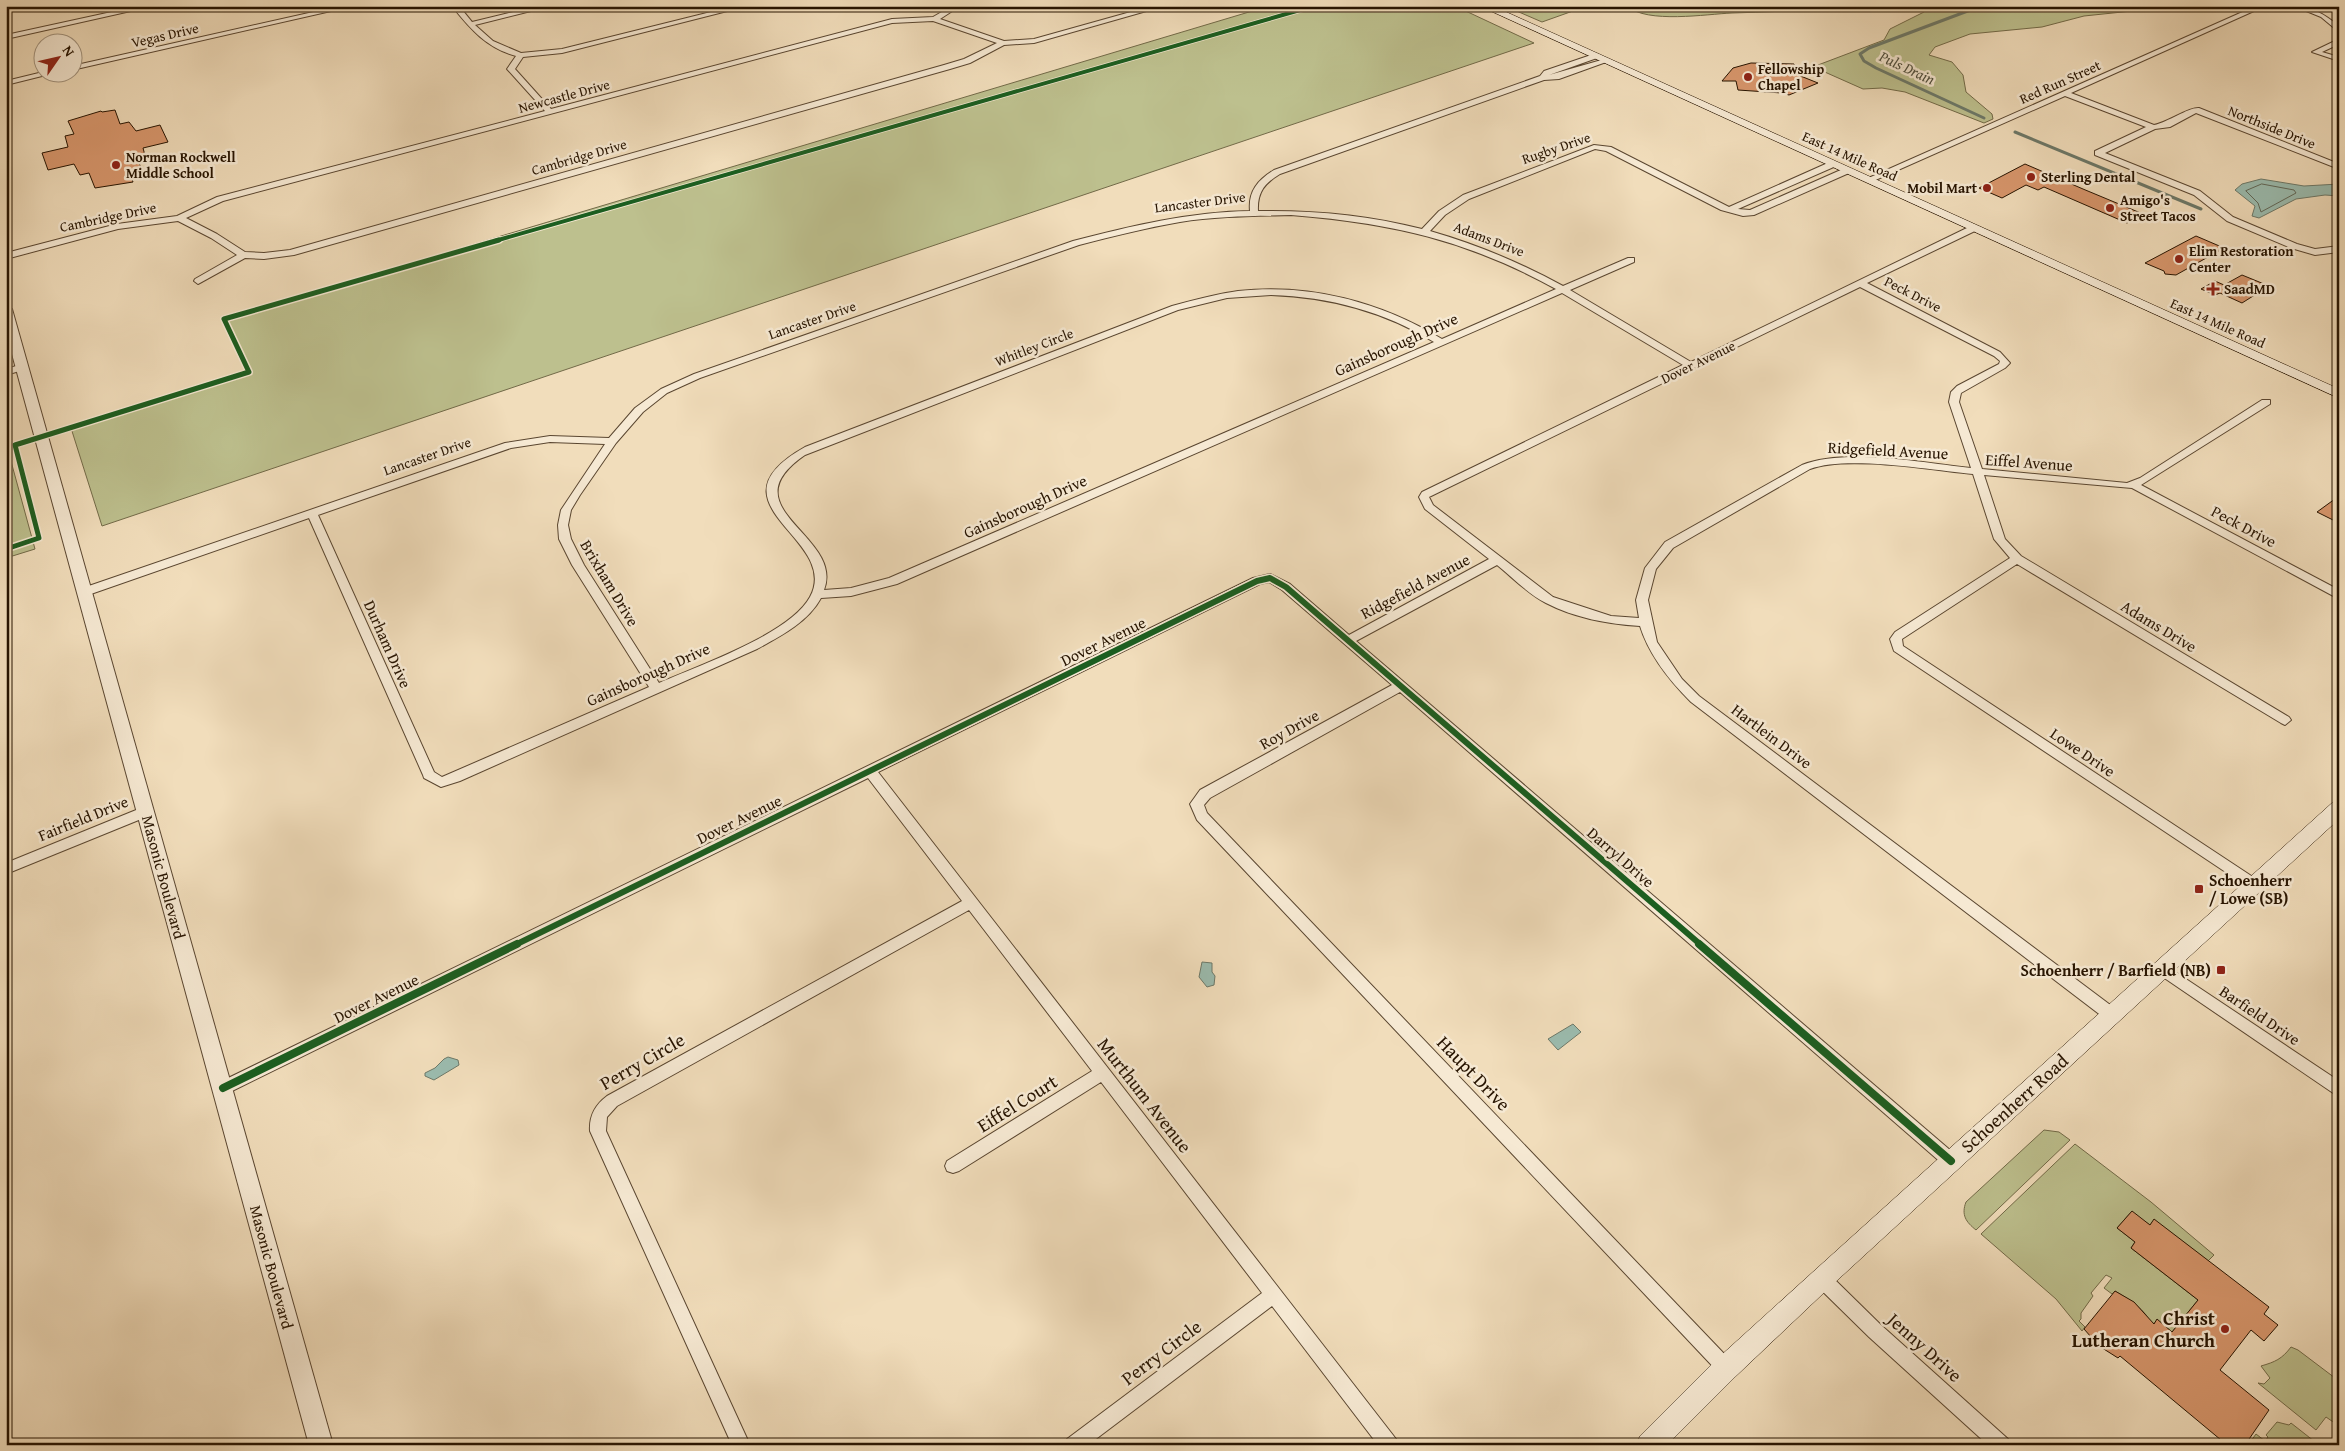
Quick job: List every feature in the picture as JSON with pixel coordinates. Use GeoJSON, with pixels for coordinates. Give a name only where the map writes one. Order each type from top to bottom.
{"type":"FeatureCollection","features":[{"type":"Feature","properties":{"kind":"main road","name":"East 14 Mile Road"},"geometry":{"type":"LineString","coordinates":[[1485,6],[2339,394]]}},
{"type":"Feature","properties":{"kind":"main road","name":"Schoenherr Road"},"geometry":{"type":"LineString","coordinates":[[1649,1445],[1726,1368],[1822,1278],[2024,1092],[2112,1015],[2339,808]]}},
{"type":"Feature","properties":{"kind":"street"},"geometry":{"type":"LineString","coordinates":[[6,37],[150,6]]}},
{"type":"Feature","properties":{"kind":"street","name":"Vegas Drive"},"geometry":{"type":"LineString","coordinates":[[82,66],[350,6]]}},
{"type":"Feature","properties":{"kind":"street"},"geometry":{"type":"LineString","coordinates":[[456,6],[494,47],[521,55],[544,54],[577,48],[744,6]]}},
{"type":"Feature","properties":{"kind":"street"},"geometry":{"type":"LineString","coordinates":[[472,24],[548,6]]}},
{"type":"Feature","properties":{"kind":"street","name":"Newcastle Drive"},"geometry":{"type":"LineString","coordinates":[[179,218],[220,200],[892,21],[934,19],[957,6]]}},
{"type":"Feature","properties":{"kind":"street","name":"Cambridge Drive"},"geometry":{"type":"LineString","coordinates":[[6,256],[117,227],[179,218],[196,226],[243,255],[272,256],[301,250],[947,67],[974,58],[1003,43],[1034,41],[1161,6]]}},
{"type":"Feature","properties":{"kind":"street","name":"Red Run Street"},"geometry":{"type":"LineString","coordinates":[[1868,180],[2067,94],[2262,6]]}},
{"type":"Feature","properties":{"kind":"street"},"geometry":{"type":"LineString","coordinates":[[2297,6],[2323,16],[2339,30]]}},
{"type":"Feature","properties":{"kind":"street"},"geometry":{"type":"LineString","coordinates":[[934,19],[1003,43]]}},
{"type":"Feature","properties":{"kind":"street"},"geometry":{"type":"LineString","coordinates":[[2339,41],[2316,52],[2339,59]]}},
{"type":"Feature","properties":{"kind":"street"},"geometry":{"type":"LineString","coordinates":[[521,55],[514,62],[511,69],[550,112]]}},
{"type":"Feature","properties":{"kind":"street","name":"Lancaster Drive"},"geometry":{"type":"LineString","coordinates":[[1543,78],[1546,73],[1600,58]]}},
{"type":"Feature","properties":{"kind":"street","name":"Lancaster Drive"},"geometry":{"type":"LineString","coordinates":[[84,592],[509,445],[550,438],[612,441],[647,402],[664,391],[697,376],[1109,232],[1188,217],[1254,212],[1254,192],[1267,178],[1277,172],[1543,78],[1556,77],[1600,58]]}},
{"type":"Feature","properties":{"kind":"street"},"geometry":{"type":"LineString","coordinates":[[6,83],[32,77]]}},
{"type":"Feature","properties":{"kind":"street"},"geometry":{"type":"LineString","coordinates":[[2067,94],[2154,127]]}},
{"type":"Feature","properties":{"kind":"street","name":"Northside Drive"},"geometry":{"type":"LineString","coordinates":[[2154,127],[2167,125],[2196,110],[2339,168]]}},
{"type":"Feature","properties":{"kind":"street"},"geometry":{"type":"LineString","coordinates":[[2154,127],[2098,154],[2197,193],[2230,219],[2294,246],[2315,252],[2339,249]]}},
{"type":"Feature","properties":{"kind":"street","name":"Rugby Drive"},"geometry":{"type":"LineString","coordinates":[[1424,232],[1442,213],[1466,197],[1594,147],[1608,149],[1729,210],[1751,213],[1846,170]]}},
{"type":"Feature","properties":{"kind":"street"},"geometry":{"type":"LineString","coordinates":[[1729,210],[1833,164]]}},
{"type":"Feature","properties":{"kind":"street","name":"Adams Drive"},"geometry":{"type":"LineString","coordinates":[[1254,212],[1336,216],[1424,232],[1500,258],[1562,290],[1690,366]]}},
{"type":"Feature","properties":{"kind":"street","name":"Dover Avenue"},"geometry":{"type":"LineString","coordinates":[[1497,560],[1428,507],[1424,497],[1431,490],[1974,228]]}},
{"type":"Feature","properties":{"kind":"street"},"geometry":{"type":"LineString","coordinates":[[198,281],[243,255]]}},
{"type":"Feature","properties":{"kind":"street","name":"Gainsborough Drive"},"geometry":{"type":"LineString","coordinates":[[441,782],[455,778],[776,635],[808,609],[818,594],[851,592],[893,581],[1631,260]]}},
{"type":"Feature","properties":{"kind":"street","name":"Peck Drive"},"geometry":{"type":"LineString","coordinates":[[1860,283],[1997,354],[2004,360]]}},
{"type":"Feature","properties":{"kind":"street","name":"Whitley Circle"},"geometry":{"type":"LineString","coordinates":[[818,594],[820,573],[818,563],[814,554],[776,506],[772,488],[780,470],[788,462],[822,443],[1174,308],[1227,295],[1245,293],[1293,294],[1342,301],[1397,317],[1441,342]]}},
{"type":"Feature","properties":{"kind":"street","name":"Masonic Boulevard"},"geometry":{"type":"LineString","coordinates":[[6,309],[321,1445]]}},
{"type":"Feature","properties":{"kind":"street","name":"Ridgefield Avenue"},"geometry":{"type":"LineString","coordinates":[[1645,622],[1642,600],[1645,583],[1651,568],[1669,546],[1806,467],[1820,462],[1843,460],[1977,472],[1955,406],[1955,396],[1960,388],[2002,366],[2004,360]]}},
{"type":"Feature","properties":{"kind":"street"},"geometry":{"type":"LineString","coordinates":[[6,372],[23,367]]}},
{"type":"Feature","properties":{"kind":"street"},"geometry":{"type":"LineString","coordinates":[[2134,485],[2266,402]]}},
{"type":"Feature","properties":{"kind":"street","name":"Brixham Drive"},"geometry":{"type":"LineString","coordinates":[[612,441],[566,510],[563,525],[565,539],[578,565],[657,689]]}},
{"type":"Feature","properties":{"kind":"street","name":"Eiffel Avenue"},"geometry":{"type":"LineString","coordinates":[[2017,559],[2000,539],[1977,472],[2121,486],[2134,485]]}},
{"type":"Feature","properties":{"kind":"street","name":"Peck Drive"},"geometry":{"type":"LineString","coordinates":[[2134,485],[2339,595]]}},
{"type":"Feature","properties":{"kind":"street","name":"Durham Drive"},"geometry":{"type":"LineString","coordinates":[[312,513],[429,774],[441,782]]}},
{"type":"Feature","properties":{"kind":"street","name":"Adams Drive"},"geometry":{"type":"LineString","coordinates":[[2017,559],[2284,720]]}},
{"type":"Feature","properties":{"kind":"street","name":"Lowe Drive"},"geometry":{"type":"LineString","coordinates":[[2017,559],[1899,635],[1896,643],[1905,652],[2254,885]]}},
{"type":"Feature","properties":{"kind":"street"},"geometry":{"type":"LineString","coordinates":[[1497,560],[1549,600],[1562,606],[1611,620],[1645,622]]}},
{"type":"Feature","properties":{"kind":"street","name":"Ridgefield Avenue"},"geometry":{"type":"LineString","coordinates":[[1348,640],[1497,560]]}},
{"type":"Feature","properties":{"kind":"street","name":"Dover Avenue"},"geometry":{"type":"LineString","coordinates":[[223,1088],[869,770],[1252,584],[1270,578]]}},
{"type":"Feature","properties":{"kind":"street","name":"Darryl Drive"},"geometry":{"type":"LineString","coordinates":[[1270,578],[1286,587],[1348,640],[1951,1161]]}},
{"type":"Feature","properties":{"kind":"street","name":"Hartlein Drive"},"geometry":{"type":"LineString","coordinates":[[1645,622],[1651,643],[1661,659],[1678,682],[1695,699],[2112,1015]]}},
{"type":"Feature","properties":{"kind":"street","name":"Roy Drive"},"geometry":{"type":"LineString","coordinates":[[1197,804],[1205,794],[1401,686]]}},
{"type":"Feature","properties":{"kind":"street","name":"Murthum Avenue"},"geometry":{"type":"LineString","coordinates":[[869,770],[1390,1445]]}},
{"type":"Feature","properties":{"kind":"street","name":"Haupt Drive"},"geometry":{"type":"LineString","coordinates":[[1197,804],[1202,816],[1726,1368]]}},
{"type":"Feature","properties":{"kind":"street","name":"Fairfield Drive"},"geometry":{"type":"LineString","coordinates":[[6,868],[146,811]]}},
{"type":"Feature","properties":{"kind":"street","name":"Perry Circle"},"geometry":{"type":"LineString","coordinates":[[741,1445],[598,1131],[597,1122],[600,1112],[612,1101],[972,902]]}},
{"type":"Feature","properties":{"kind":"street","name":"Barfield Drive"},"geometry":{"type":"LineString","coordinates":[[2162,969],[2339,1090]]}},
{"type":"Feature","properties":{"kind":"street","name":"Eiffel Court"},"geometry":{"type":"LineString","coordinates":[[953,1166],[1102,1073]]}},
{"type":"Feature","properties":{"kind":"street","name":"Jenny Drive"},"geometry":{"type":"LineString","coordinates":[[1822,1278],[1875,1331],[2002,1445]]}},
{"type":"Feature","properties":{"kind":"street","name":"Perry Circle"},"geometry":{"type":"LineString","coordinates":[[1073,1445],[1274,1294]]}},
{"type":"Feature","properties":{"kind":"green space"},"geometry":{"type":"Polygon","coordinates":[[[1269,6],[1455,6],[1534,43],[102,526],[71,428],[248,372],[224,319],[1269,6]]]}},
{"type":"Feature","properties":{"kind":"green space"},"geometry":{"type":"Polygon","coordinates":[[[1505,6],[1587,6],[1542,22],[1505,6]]]}},
{"type":"Feature","properties":{"kind":"green space"},"geometry":{"type":"Polygon","coordinates":[[[1627,6],[1831,6],[1825,9],[1678,17],[1648,15],[1636,12],[1627,6]]]}},
{"type":"Feature","properties":{"kind":"green space"},"geometry":{"type":"Polygon","coordinates":[[[1931,6],[2159,6],[2151,9],[2084,16],[2042,27],[1970,34],[1935,47],[1929,55],[1952,62],[1963,75],[1966,92],[1992,114],[1993,119],[1984,123],[1905,92],[1882,88],[1863,89],[1818,69],[1818,65],[1884,40],[1890,29],[1924,12],[1931,6]]]}},
{"type":"Feature","properties":{"kind":"green space"},"geometry":{"type":"Polygon","coordinates":[[[6,443],[35,549],[6,558],[6,443]]]}},
{"type":"Feature","properties":{"kind":"green space"},"geometry":{"type":"Polygon","coordinates":[[[2044,1130],[2059,1132],[2070,1140],[1976,1230],[1965,1218],[1966,1202],[2044,1130]]]}},
{"type":"Feature","properties":{"kind":"green space"},"geometry":{"type":"Polygon","coordinates":[[[2075,1144],[2151,1202],[2214,1255],[2208,1261],[2154,1220],[2150,1225],[2131,1212],[2117,1228],[2135,1242],[2131,1248],[2198,1300],[2172,1332],[2157,1320],[2152,1326],[2146,1315],[2137,1306],[2115,1291],[2112,1294],[2104,1288],[2112,1278],[2106,1275],[2091,1293],[2093,1296],[2081,1313],[2079,1321],[2085,1327],[2082,1331],[2056,1299],[1981,1234],[2075,1144]]]}},
{"type":"Feature","properties":{"kind":"green space"},"geometry":{"type":"Polygon","coordinates":[[[2291,1347],[2298,1350],[2339,1381],[2339,1426],[2326,1417],[2316,1430],[2258,1383],[2264,1384],[2270,1378],[2261,1366],[2278,1360],[2291,1347]]]}},
{"type":"Feature","properties":{"kind":"green space"},"geometry":{"type":"Polygon","coordinates":[[[2277,1422],[2289,1425],[2291,1423],[2319,1445],[2248,1445],[2256,1434],[2265,1441],[2268,1437],[2266,1435],[2277,1422]]]}},
{"type":"Feature","properties":{"kind":"water"},"geometry":{"type":"Polygon","coordinates":[[[2261,179],[2304,186],[2339,184],[2339,196],[2325,195],[2296,199],[2259,218],[2252,216],[2255,206],[2235,190],[2242,184],[2261,179]]]}},
{"type":"Feature","properties":{"kind":"water"},"geometry":{"type":"Polygon","coordinates":[[[1202,962],[1212,963],[1212,972],[1215,976],[1214,985],[1207,987],[1199,977],[1202,962]]]}},
{"type":"Feature","properties":{"kind":"water"},"geometry":{"type":"Polygon","coordinates":[[[1573,1024],[1581,1032],[1558,1050],[1548,1039],[1573,1024]]]}},
{"type":"Feature","properties":{"kind":"water"},"geometry":{"type":"Polygon","coordinates":[[[448,1057],[458,1060],[459,1065],[434,1080],[425,1076],[425,1073],[435,1068],[448,1057]]]}},
{"type":"Feature","properties":{"kind":"building","name":"Fellowship Chapel"},"geometry":{"type":"Polygon","coordinates":[[[1751,63],[1794,64],[1798,75],[1818,83],[1789,95],[1738,90],[1736,81],[1722,81],[1733,68],[1751,63]]]}},
{"type":"Feature","properties":{"kind":"building"},"geometry":{"type":"Polygon","coordinates":[[[115,110],[120,124],[129,122],[136,131],[160,125],[168,142],[143,148],[146,159],[138,161],[145,176],[132,179],[133,182],[95,188],[89,173],[80,175],[74,164],[48,170],[42,153],[68,147],[65,136],[74,134],[68,121],[101,111],[115,110]]]}},
{"type":"Feature","properties":{"kind":"building"},"geometry":{"type":"Polygon","coordinates":[[[2025,164],[2143,214],[2127,223],[2044,187],[2038,190],[2026,185],[2002,198],[1979,188],[2025,164]]]}},
{"type":"Feature","properties":{"kind":"building","name":"Elim Restoration Center"},"geometry":{"type":"Polygon","coordinates":[[[2196,236],[2224,248],[2176,275],[2165,274],[2164,271],[2145,263],[2196,236]]]}},
{"type":"Feature","properties":{"kind":"building"},"geometry":{"type":"Polygon","coordinates":[[[2242,275],[2269,286],[2242,303],[2220,293],[2215,295],[2201,289],[2215,281],[2224,285],[2242,275]]]}},
{"type":"Feature","properties":{"kind":"building"},"geometry":{"type":"Polygon","coordinates":[[[2339,496],[2339,523],[2317,512],[2339,496]]]}},
{"type":"Feature","properties":{"kind":"building","name":"Christ Lutheran Church"},"geometry":{"type":"Polygon","coordinates":[[[2132,1211],[2150,1225],[2154,1219],[2269,1307],[2264,1314],[2278,1325],[2264,1341],[2251,1330],[2220,1370],[2269,1410],[2245,1445],[2227,1445],[2120,1356],[2118,1358],[2099,1346],[2084,1329],[2115,1291],[2134,1302],[2154,1324],[2157,1319],[2172,1332],[2198,1300],[2131,1248],[2135,1242],[2117,1228],[2132,1211]]]}},
{"type":"Feature","properties":{"kind":"waterway","name":"Puls Drain"},"geometry":{"type":"LineString","coordinates":[[1981,6],[1869,48],[1860,54],[1864,61],[1876,68],[1984,118]]}},
{"type":"Feature","properties":{"kind":"waterway","name":"Puls Drain"},"geometry":{"type":"LineString","coordinates":[[2015,132],[2201,209]]}},
{"type":"Feature","properties":{"kind":"cycle path"},"geometry":{"type":"LineString","coordinates":[[6,549],[39,538],[15,445],[249,372],[224,319],[1314,6]]}},
{"type":"Feature","properties":{"kind":"cycle path"},"geometry":{"type":"LineString","coordinates":[[223,1088],[1257,581],[1270,578],[1286,587],[1951,1161]]}},
{"type":"Feature","properties":{"kind":"place","name":"Fellowship Chapel"},"geometry":{"type":"Point","coordinates":[1748,77]}},
{"type":"Feature","properties":{"kind":"place","name":"Norman Rockwell Middle School"},"geometry":{"type":"Point","coordinates":[116,165]}},
{"type":"Feature","properties":{"kind":"place","name":"Sterling Dental"},"geometry":{"type":"Point","coordinates":[2031,177]}},
{"type":"Feature","properties":{"kind":"place","name":"Mobil Mart"},"geometry":{"type":"Point","coordinates":[1987,188]}},
{"type":"Feature","properties":{"kind":"place","name":"Amigo's Street Tacos"},"geometry":{"type":"Point","coordinates":[2110,208]}},
{"type":"Feature","properties":{"kind":"place","name":"Elim Restoration Center"},"geometry":{"type":"Point","coordinates":[2179,259]}},
{"type":"Feature","properties":{"kind":"place","name":"SaadMD"},"geometry":{"type":"Point","coordinates":[2213,289]}},
{"type":"Feature","properties":{"kind":"place","name":"Schoenherr / Lowe (SB)"},"geometry":{"type":"Point","coordinates":[2199,889]}},
{"type":"Feature","properties":{"kind":"place","name":"Schoenherr / Barfield (NB)"},"geometry":{"type":"Point","coordinates":[2221,970]}},
{"type":"Feature","properties":{"kind":"place","name":"Christ Lutheran Church"},"geometry":{"type":"Point","coordinates":[2225,1329]}}]}
